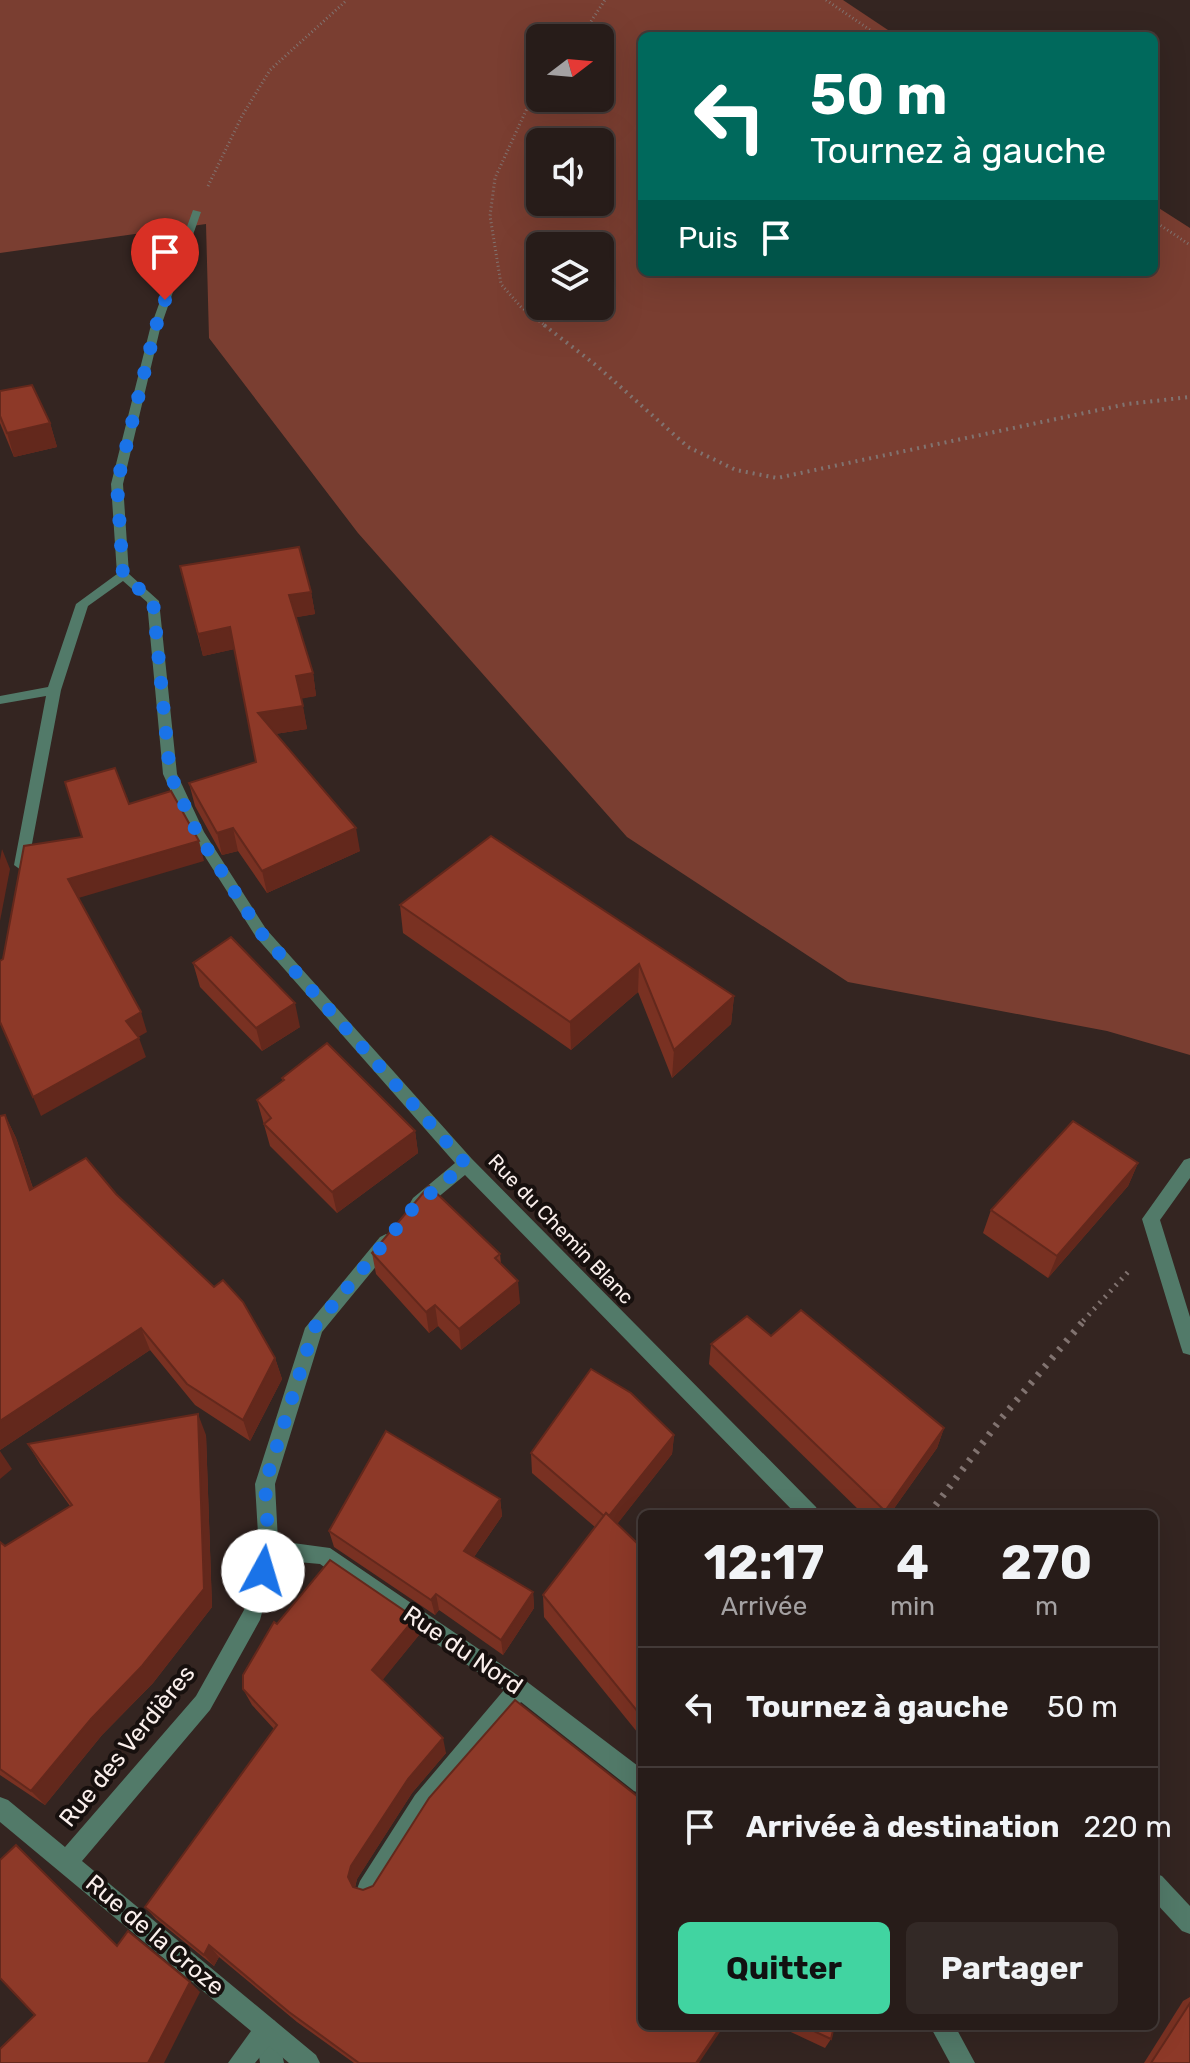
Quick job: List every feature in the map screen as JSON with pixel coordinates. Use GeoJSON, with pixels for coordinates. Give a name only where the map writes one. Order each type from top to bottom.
{"type":"FeatureCollection","features":[{"type":"Feature","properties":{"kind":"street"},"geometry":{"type":"LineString","coordinates":[[17,887],[54,690],[82,604],[123,575],[117,484],[155,329],[196,212]]}},
{"type":"Feature","properties":{"kind":"street","name":"Rue du Chemin Blanc"},"geometry":{"type":"LineString","coordinates":[[123,575],[153,601],[170,774],[197,833],[261,933],[466,1164],[805,1510]]}},
{"type":"Feature","properties":{"kind":"street"},"geometry":{"type":"LineString","coordinates":[[0,700],[54,690]]}},
{"type":"Feature","properties":{"kind":"street","name":"Rue des Verdières"},"geometry":{"type":"LineString","coordinates":[[67,1862],[203,1703],[253,1613],[269,1550],[265,1484],[314,1328],[400,1224],[466,1164]]}},
{"type":"Feature","properties":{"kind":"street"},"geometry":{"type":"LineString","coordinates":[[1190,1165],[1151,1219],[1190,1347]]}},
{"type":"Feature","properties":{"kind":"street","name":"Rue du Nord"},"geometry":{"type":"LineString","coordinates":[[269,1550],[323,1555],[519,1688],[638,1780]]}},
{"type":"Feature","properties":{"kind":"street"},"geometry":{"type":"LineString","coordinates":[[368,1889],[423,1803],[519,1688]]}},
{"type":"Feature","properties":{"kind":"street","name":"Rue de la Croze"},"geometry":{"type":"LineString","coordinates":[[0,1808],[308,2063]]}},
{"type":"Feature","properties":{"kind":"street"},"geometry":{"type":"LineString","coordinates":[[1158,1888],[1190,1923]]}},
{"type":"Feature","properties":{"kind":"street"},"geometry":{"type":"LineString","coordinates":[[240,2063],[267,2029]]}},
{"type":"Feature","properties":{"kind":"street"},"geometry":{"type":"LineString","coordinates":[[267,2029],[272,2063]]}},
{"type":"Feature","properties":{"kind":"street"},"geometry":{"type":"LineString","coordinates":[[944,2030],[963,2063]]}},
{"type":"Feature","properties":{"kind":"path"},"geometry":{"type":"LineString","coordinates":[[196,212],[242,116],[270,70],[347,0]]}},
{"type":"Feature","properties":{"kind":"path"},"geometry":{"type":"LineString","coordinates":[[589,24],[605,0]]}},
{"type":"Feature","properties":{"kind":"path"},"geometry":{"type":"LineString","coordinates":[[826,0],[873,32]]}},
{"type":"Feature","properties":{"kind":"path"},"geometry":{"type":"LineString","coordinates":[[526,111],[495,178],[490,216],[501,284],[521,307],[597,366],[688,447],[736,470],[777,478],[1127,404],[1190,397]]}},
{"type":"Feature","properties":{"kind":"path"},"geometry":{"type":"LineString","coordinates":[[1158,224],[1190,245]]}},
{"type":"Feature","properties":{"kind":"path"},"geometry":{"type":"LineString","coordinates":[[932,1510],[1007,1410],[1078,1325],[1137,1263],[1151,1219]]}},
{"type":"Feature","properties":{"kind":"shaded area"},"geometry":{"type":"Polygon","coordinates":[[[0,0],[843,0],[891,32],[638,32],[638,276],[1158,276],[1158,208],[1190,228],[1190,1055],[1107,1031],[848,982],[627,837],[358,533],[209,338],[206,224],[0,253],[0,0]]]}},
{"type":"Feature","properties":{"kind":"building"},"geometry":{"type":"Polygon","coordinates":[[[32,385],[50,423],[7,433],[0,416],[0,391],[32,385]]]}},
{"type":"Feature","properties":{"kind":"building"},"geometry":{"type":"Polygon","coordinates":[[[299,547],[311,592],[289,595],[313,673],[296,676],[303,706],[258,713],[356,828],[262,871],[233,828],[217,833],[189,783],[256,762],[230,627],[198,634],[180,566],[299,547]]]}},
{"type":"Feature","properties":{"kind":"building"},"geometry":{"type":"Polygon","coordinates":[[[115,768],[129,804],[171,791],[199,841],[68,879],[141,1012],[126,1021],[139,1038],[33,1097],[0,1022],[0,961],[3,959],[24,846],[82,837],[65,782],[115,768]]]}},
{"type":"Feature","properties":{"kind":"building"},"geometry":{"type":"Polygon","coordinates":[[[491,836],[734,996],[674,1050],[639,964],[570,1022],[400,905],[491,836]]]}},
{"type":"Feature","properties":{"kind":"building"},"geometry":{"type":"Polygon","coordinates":[[[231,937],[295,1003],[256,1028],[193,963],[231,937]]]}},
{"type":"Feature","properties":{"kind":"building"},"geometry":{"type":"Polygon","coordinates":[[[327,1043],[415,1131],[332,1192],[264,1124],[271,1118],[257,1100],[327,1043]]]}},
{"type":"Feature","properties":{"kind":"building"},"geometry":{"type":"Polygon","coordinates":[[[5,1115],[30,1190],[86,1158],[116,1194],[214,1287],[223,1280],[243,1302],[275,1358],[243,1420],[187,1384],[141,1328],[0,1421],[0,1116],[5,1115]]]}},
{"type":"Feature","properties":{"kind":"building"},"geometry":{"type":"Polygon","coordinates":[[[1073,1121],[1138,1163],[1057,1256],[991,1210],[1073,1121]]]}},
{"type":"Feature","properties":{"kind":"building"},"geometry":{"type":"Polygon","coordinates":[[[429,1186],[500,1254],[495,1258],[518,1281],[459,1329],[435,1305],[426,1312],[372,1253],[429,1186]]]}},
{"type":"Feature","properties":{"kind":"building"},"geometry":{"type":"Polygon","coordinates":[[[801,1310],[944,1428],[886,1510],[711,1344],[747,1316],[771,1336],[801,1310]]]}},
{"type":"Feature","properties":{"kind":"building"},"geometry":{"type":"Polygon","coordinates":[[[591,1369],[631,1393],[674,1435],[609,1516],[606,1513],[604,1516],[531,1453],[591,1369]]]}},
{"type":"Feature","properties":{"kind":"building"},"geometry":{"type":"Polygon","coordinates":[[[198,1414],[204,1589],[142,1666],[91,1719],[31,1791],[0,1769],[0,1542],[5,1546],[72,1505],[28,1444],[198,1414]]]}},
{"type":"Feature","properties":{"kind":"building"},"geometry":{"type":"Polygon","coordinates":[[[386,1431],[500,1499],[464,1551],[533,1592],[501,1640],[436,1594],[431,1600],[329,1531],[386,1431]]]}},
{"type":"Feature","properties":{"kind":"building"},"geometry":{"type":"Polygon","coordinates":[[[606,1513],[638,1544],[638,1712],[543,1595],[606,1513]]]}},
{"type":"Feature","properties":{"kind":"building"},"geometry":{"type":"Polygon","coordinates":[[[330,1560],[415,1618],[372,1670],[443,1738],[408,1779],[351,1866],[348,1877],[353,1887],[363,1890],[373,1886],[429,1798],[515,1700],[638,1797],[638,2030],[718,2030],[696,2063],[359,2063],[289,2012],[209,1945],[204,1955],[145,1907],[277,1725],[243,1689],[243,1675],[274,1622],[277,1624],[330,1560]]]}},
{"type":"Feature","properties":{"kind":"building"},"geometry":{"type":"Polygon","coordinates":[[[16,1845],[117,1946],[128,1931],[190,1982],[148,2063],[0,2063],[0,2049],[35,2015],[0,1978],[0,1860],[16,1845]]]}},
{"type":"Feature","properties":{"kind":"building"},"geometry":{"type":"Polygon","coordinates":[[[1190,2003],[1190,2063],[1151,2063],[1190,2003]]]}},
{"type":"Feature","properties":{"kind":"building"},"geometry":{"type":"Polygon","coordinates":[[[812,2030],[833,2030],[831,2039],[812,2030]]]}},
{"type":"Feature","properties":{"kind":"route"},"geometry":{"type":"LineString","coordinates":[[165,300],[117,484],[123,575],[153,601],[170,774],[197,833],[261,933],[466,1164],[415,1206],[314,1328],[265,1484],[269,1550],[263,1571]]}}]}
